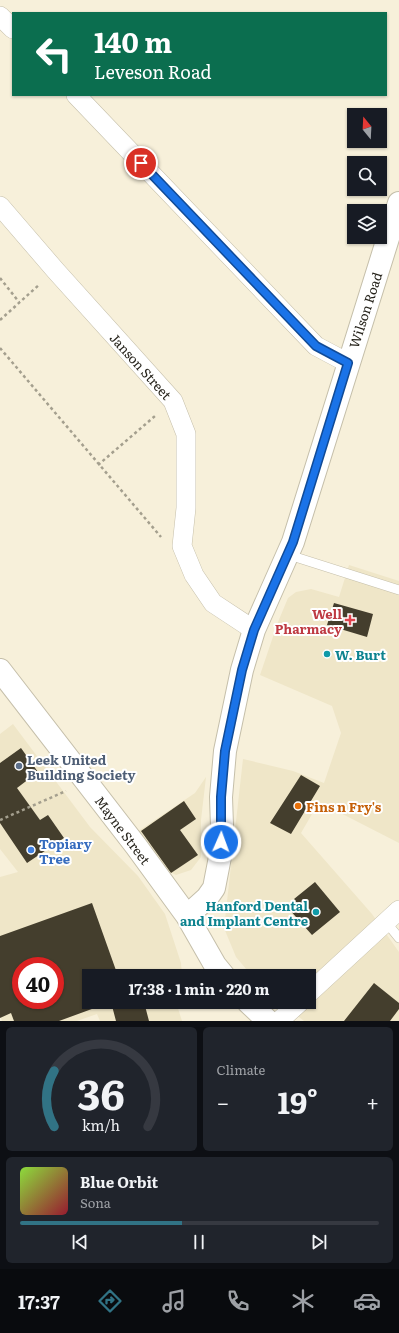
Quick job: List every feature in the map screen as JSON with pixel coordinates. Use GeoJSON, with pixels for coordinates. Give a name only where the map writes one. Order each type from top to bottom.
{"type":"FeatureCollection","features":[{"type":"Feature","properties":{"kind":"street"},"geometry":{"type":"LineString","coordinates":[[0,16],[12,28]]}},
{"type":"Feature","properties":{"kind":"street"},"geometry":{"type":"LineString","coordinates":[[77,96],[316,346],[348,363]]}},
{"type":"Feature","properties":{"kind":"street","name":"Wilson Road"},"geometry":{"type":"LineString","coordinates":[[187,916],[207,898],[214,888],[218,876],[222,826],[221,797],[225,751],[242,670],[254,630],[289,555],[399,203]]}},
{"type":"Feature","properties":{"kind":"street","name":"Janson Street"},"geometry":{"type":"LineString","coordinates":[[0,206],[56,271],[173,401],[186,434],[186,508],[182,546],[194,575],[213,603],[254,630]]}},
{"type":"Feature","properties":{"kind":"street","name":"Mayne Street"},"geometry":{"type":"LineString","coordinates":[[0,670],[187,916],[218,969]]}},
{"type":"Feature","properties":{"kind":"street"},"geometry":{"type":"LineString","coordinates":[[316,987],[393,916]]}},
{"type":"Feature","properties":{"kind":"street"},"geometry":{"type":"LineString","coordinates":[[262,1016],[281,1009]]}},
{"type":"Feature","properties":{"kind":"lane"},"geometry":{"type":"LineString","coordinates":[[289,555],[399,590]]}},
{"type":"Feature","properties":{"kind":"lane"},"geometry":{"type":"LineString","coordinates":[[393,916],[399,938]]}},
{"type":"Feature","properties":{"kind":"path"},"geometry":{"type":"LineString","coordinates":[[0,320],[56,271]]}},
{"type":"Feature","properties":{"kind":"path"},"geometry":{"type":"LineString","coordinates":[[0,278],[19,302]]}},
{"type":"Feature","properties":{"kind":"path"},"geometry":{"type":"LineString","coordinates":[[0,348],[98,465],[164,540]]}},
{"type":"Feature","properties":{"kind":"path"},"geometry":{"type":"LineString","coordinates":[[98,465],[173,401]]}},
{"type":"Feature","properties":{"kind":"path"},"geometry":{"type":"LineString","coordinates":[[0,820],[86,782]]}},
{"type":"Feature","properties":{"kind":"shaded area"},"geometry":{"type":"Polygon","coordinates":[[[349,565],[399,581],[399,843],[319,802],[301,833],[372,914],[399,952],[399,1021],[304,1021],[289,1009],[316,1009],[316,969],[246,969],[236,957],[224,928],[243,759],[293,771],[324,783],[341,733],[332,706],[260,675],[278,622],[288,598],[296,592],[311,589],[339,597],[349,565]]]}},
{"type":"Feature","properties":{"kind":"shaded area"},"geometry":{"type":"Polygon","coordinates":[[[13,724],[90,827],[138,876],[165,914],[181,963],[181,969],[82,969],[82,1009],[178,1009],[182,1021],[100,1021],[97,1014],[77,1021],[2,1021],[0,1015],[0,877],[18,872],[0,849],[0,734],[13,724]]]}},
{"type":"Feature","properties":{"kind":"shaded area"},"geometry":{"type":"Polygon","coordinates":[[[206,777],[201,820],[201,857],[191,870],[176,875],[164,869],[137,832],[195,793],[206,777]]]}},
{"type":"Feature","properties":{"kind":"building","name":"Well Pharmacy"},"geometry":{"type":"Polygon","coordinates":[[[334,603],[373,614],[367,637],[327,625],[334,603]]]}},
{"type":"Feature","properties":{"kind":"building"},"geometry":{"type":"Polygon","coordinates":[[[21,748],[38,772],[17,788],[40,820],[48,815],[64,838],[27,863],[0,823],[0,763],[21,748]]]}},
{"type":"Feature","properties":{"kind":"building","name":"Fins n Fry's"},"geometry":{"type":"Polygon","coordinates":[[[301,775],[320,786],[291,834],[270,823],[301,775]]]}},
{"type":"Feature","properties":{"kind":"building"},"geometry":{"type":"Polygon","coordinates":[[[184,801],[196,819],[180,830],[198,855],[171,873],[141,831],[184,801]]]}},
{"type":"Feature","properties":{"kind":"building","name":"Hanford Dental and Implant Centre"},"geometry":{"type":"Polygon","coordinates":[[[315,882],[340,912],[312,935],[288,908],[296,901],[294,899],[315,882]]]}},
{"type":"Feature","properties":{"kind":"building"},"geometry":{"type":"Polygon","coordinates":[[[92,903],[116,969],[82,969],[82,1009],[92,1009],[59,1021],[14,1021],[11,1013],[0,1018],[0,936],[92,903]]]}},
{"type":"Feature","properties":{"kind":"building"},"geometry":{"type":"Polygon","coordinates":[[[374,983],[399,1003],[399,1009],[390,1021],[344,1021],[374,983]]]}},
{"type":"Feature","properties":{"kind":"building"},"geometry":{"type":"Polygon","coordinates":[[[113,1009],[146,1009],[149,1021],[116,1021],[113,1009]]]}},
{"type":"Feature","properties":{"kind":"place","name":"Well Pharmacy"},"geometry":{"type":"Point","coordinates":[350,620]}},
{"type":"Feature","properties":{"kind":"place","name":"W. Burt"},"geometry":{"type":"Point","coordinates":[327,654]}},
{"type":"Feature","properties":{"kind":"place","name":"Leek United Building Society"},"geometry":{"type":"Point","coordinates":[19,766]}},
{"type":"Feature","properties":{"kind":"place","name":"Fins n Fry's"},"geometry":{"type":"Point","coordinates":[298,806]}},
{"type":"Feature","properties":{"kind":"place","name":"Topiary Tree"},"geometry":{"type":"Point","coordinates":[31,850]}},
{"type":"Feature","properties":{"kind":"place","name":"Hanford Dental and Implant Centre"},"geometry":{"type":"Point","coordinates":[316,912]}},
{"type":"Feature","properties":{"kind":"route"},"geometry":{"type":"LineString","coordinates":[[141,163],[316,346],[348,363],[289,555],[254,630],[242,670],[225,751],[221,797],[221,842]]}}]}
